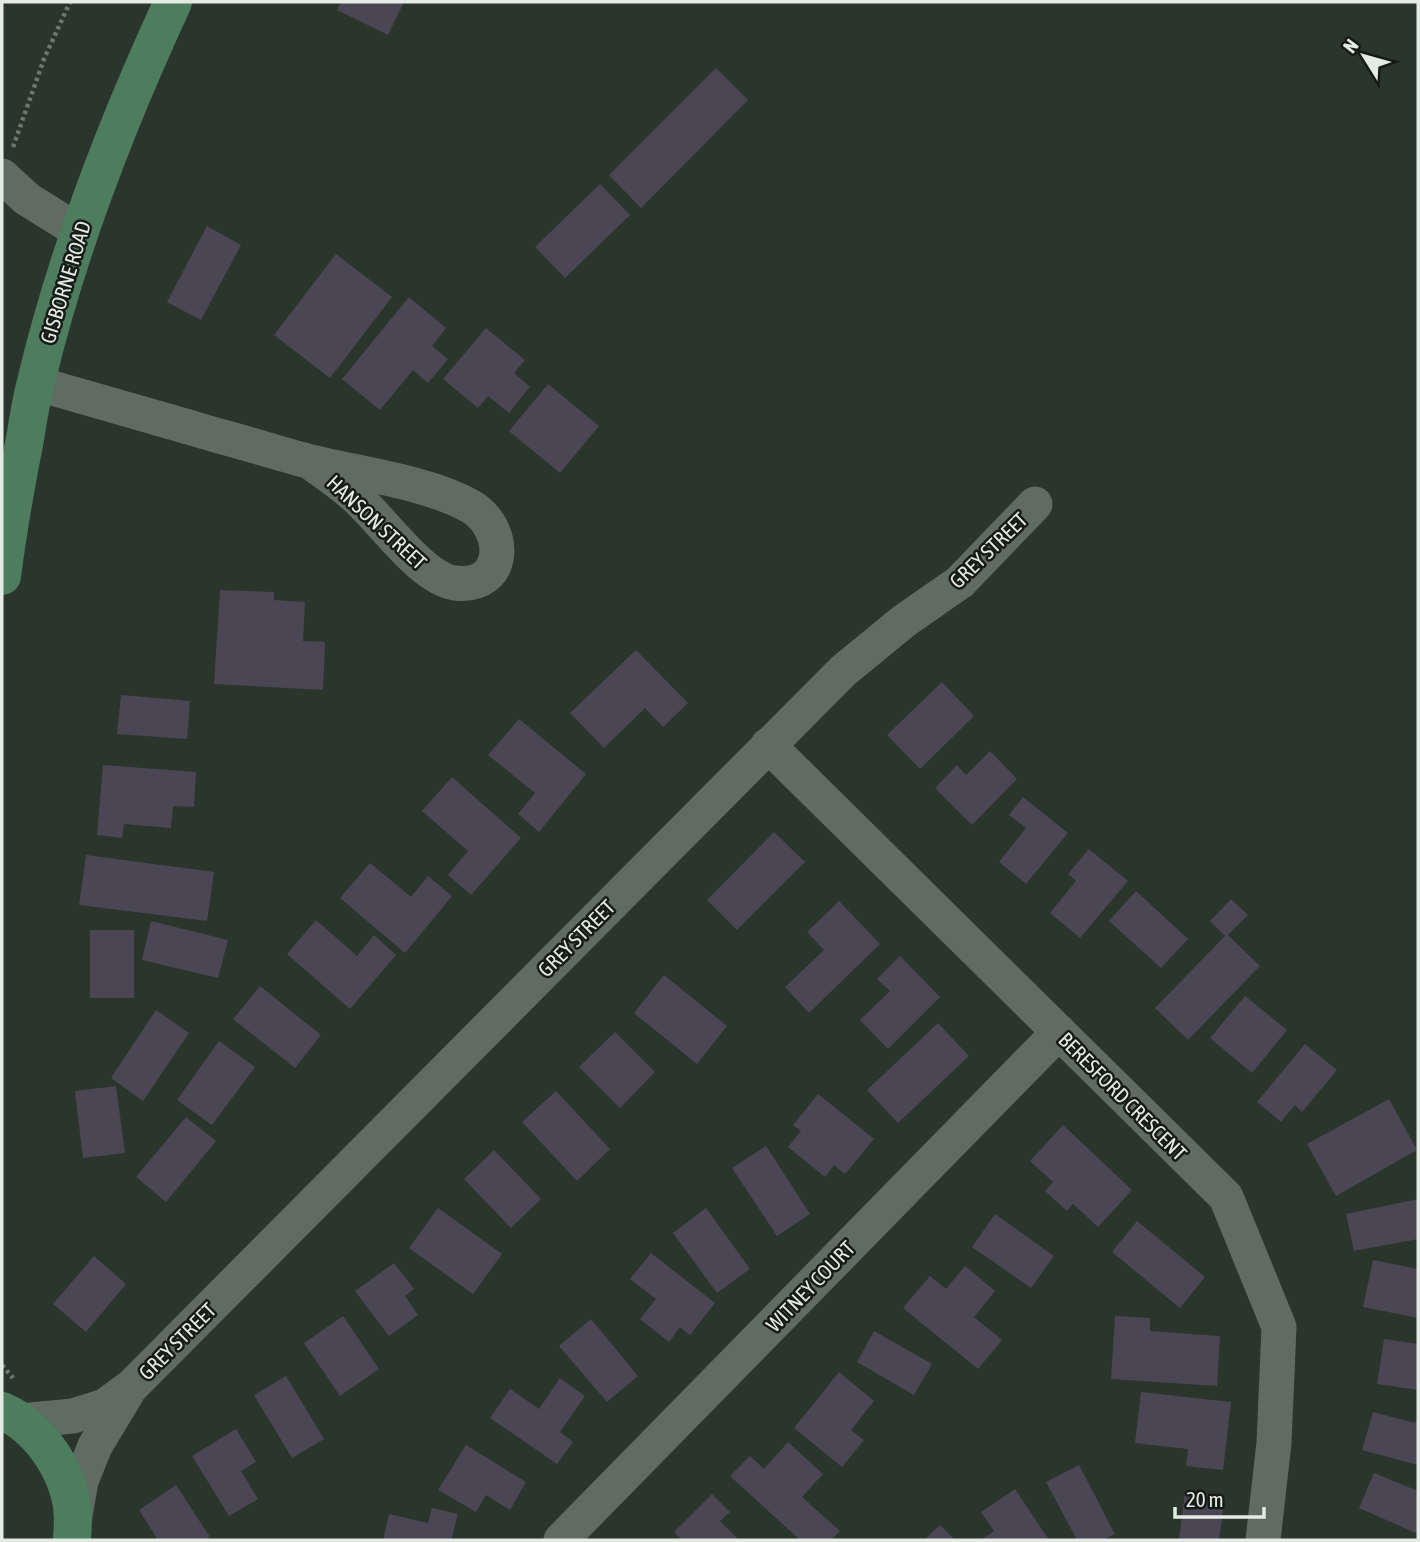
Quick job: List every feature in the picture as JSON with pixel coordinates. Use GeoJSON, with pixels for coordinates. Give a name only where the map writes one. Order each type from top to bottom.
{"type":"FeatureCollection","features":[{"type":"Feature","properties":{"kind":"main road","name":"GISBORNE ROAD"},"geometry":{"type":"LineString","coordinates":[[2,576],[35,383],[57,302],[122,121],[173,2]]}},
{"type":"Feature","properties":{"kind":"main road"},"geometry":{"type":"LineString","coordinates":[[7,1412],[42,1441],[59,1465],[70,1492],[73,1531]]}},
{"type":"Feature","properties":{"kind":"street"},"geometry":{"type":"LineString","coordinates":[[2,177],[27,199],[80,232]]}},
{"type":"Feature","properties":{"kind":"street","name":"HANSON STREET"},"geometry":{"type":"LineString","coordinates":[[35,383],[310,462],[413,485],[448,496],[471,507],[488,522],[497,540],[496,559],[487,575],[472,584],[452,583],[431,572],[411,557],[359,499],[310,462]]}},
{"type":"Feature","properties":{"kind":"street","name":"GREY STREET"},"geometry":{"type":"LineString","coordinates":[[7,1412],[73,1416],[105,1406],[131,1387],[843,671],[904,621],[960,582],[1035,504]]}},
{"type":"Feature","properties":{"kind":"street","name":"BERESFORD CRESCENT"},"geometry":{"type":"LineString","coordinates":[[768,745],[1226,1197],[1279,1327],[1274,1443],[1263,1540]]}},
{"type":"Feature","properties":{"kind":"street","name":"WITNEY COURT"},"geometry":{"type":"LineString","coordinates":[[561,1540],[1059,1032]]}},
{"type":"Feature","properties":{"kind":"street","name":"GREY STREET"},"geometry":{"type":"LineString","coordinates":[[73,1531],[81,1481],[95,1446],[131,1387]]}},
{"type":"Feature","properties":{"kind":"path"},"geometry":{"type":"LineString","coordinates":[[2,177],[44,59],[70,2]]}},
{"type":"Feature","properties":{"kind":"building"},"geometry":{"type":"Polygon","coordinates":[[[341,2],[404,2],[388,35],[337,10],[341,2]]]}},
{"type":"Feature","properties":{"kind":"building"},"geometry":{"type":"Polygon","coordinates":[[[716,68],[748,100],[641,208],[609,175],[716,68]]]}},
{"type":"Feature","properties":{"kind":"building"},"geometry":{"type":"Polygon","coordinates":[[[600,184],[630,215],[565,278],[535,247],[600,184]]]}},
{"type":"Feature","properties":{"kind":"building"},"geometry":{"type":"Polygon","coordinates":[[[207,226],[241,245],[201,320],[167,302],[207,226]]]}},
{"type":"Feature","properties":{"kind":"building"},"geometry":{"type":"Polygon","coordinates":[[[336,254],[392,297],[330,378],[274,335],[336,254]]]}},
{"type":"Feature","properties":{"kind":"building"},"geometry":{"type":"Polygon","coordinates":[[[409,297],[446,328],[432,346],[448,359],[428,383],[413,370],[380,410],[342,379],[409,297]]]}},
{"type":"Feature","properties":{"kind":"building"},"geometry":{"type":"Polygon","coordinates":[[[486,328],[525,360],[514,373],[530,387],[509,413],[488,396],[478,408],[443,379],[486,328]]]}},
{"type":"Feature","properties":{"kind":"building"},"geometry":{"type":"Polygon","coordinates":[[[548,384],[599,426],[560,473],[509,431],[548,384]]]}},
{"type":"Feature","properties":{"kind":"building"},"geometry":{"type":"Polygon","coordinates":[[[220,590],[274,592],[274,600],[305,602],[303,641],[325,642],[323,690],[214,684],[220,590]]]}},
{"type":"Feature","properties":{"kind":"building"},"geometry":{"type":"Polygon","coordinates":[[[636,650],[688,703],[663,727],[645,708],[604,748],[570,713],[636,650]]]}},
{"type":"Feature","properties":{"kind":"building"},"geometry":{"type":"Polygon","coordinates":[[[942,682],[974,716],[920,769],[887,735],[942,682]]]}},
{"type":"Feature","properties":{"kind":"building"},"geometry":{"type":"Polygon","coordinates":[[[121,695],[190,701],[187,739],[117,734],[121,695]]]}},
{"type":"Feature","properties":{"kind":"building"},"geometry":{"type":"Polygon","coordinates":[[[519,719],[586,774],[539,832],[518,814],[535,793],[488,755],[519,719]]]}},
{"type":"Feature","properties":{"kind":"building"},"geometry":{"type":"Polygon","coordinates":[[[990,751],[1017,779],[972,825],[935,788],[957,765],[966,775],[990,751]]]}},
{"type":"Feature","properties":{"kind":"building"},"geometry":{"type":"Polygon","coordinates":[[[103,765],[196,772],[194,807],[173,806],[171,828],[124,824],[122,838],[97,835],[103,765]]]}},
{"type":"Feature","properties":{"kind":"building"},"geometry":{"type":"Polygon","coordinates":[[[452,777],[521,838],[471,895],[448,875],[468,851],[422,811],[452,777]]]}},
{"type":"Feature","properties":{"kind":"building"},"geometry":{"type":"Polygon","coordinates":[[[1023,797],[1068,833],[1026,884],[999,862],[1026,828],[1009,815],[1023,797]]]}},
{"type":"Feature","properties":{"kind":"building"},"geometry":{"type":"Polygon","coordinates":[[[774,832],[805,862],[737,930],[707,900],[774,832]]]}},
{"type":"Feature","properties":{"kind":"building"},"geometry":{"type":"Polygon","coordinates":[[[1089,849],[1128,881],[1080,938],[1050,913],[1076,881],[1068,874],[1089,849]]]}},
{"type":"Feature","properties":{"kind":"building"},"geometry":{"type":"Polygon","coordinates":[[[86,855],[214,872],[207,921],[79,905],[86,855]]]}},
{"type":"Feature","properties":{"kind":"building"},"geometry":{"type":"Polygon","coordinates":[[[370,863],[411,897],[428,876],[452,896],[405,953],[340,898],[370,863]]]}},
{"type":"Feature","properties":{"kind":"building"},"geometry":{"type":"Polygon","coordinates":[[[1136,891],[1188,939],[1161,968],[1109,921],[1136,891]]]}},
{"type":"Feature","properties":{"kind":"building"},"geometry":{"type":"Polygon","coordinates":[[[1231,899],[1248,915],[1228,935],[1260,966],[1188,1040],[1155,1008],[1225,936],[1210,921],[1231,899]]]}},
{"type":"Feature","properties":{"kind":"building"},"geometry":{"type":"Polygon","coordinates":[[[839,901],[880,944],[809,1013],[785,987],[824,950],[807,932],[839,901]]]}},
{"type":"Feature","properties":{"kind":"building"},"geometry":{"type":"Polygon","coordinates":[[[316,920],[357,956],[374,935],[396,955],[350,1009],[287,954],[316,920]]]}},
{"type":"Feature","properties":{"kind":"building"},"geometry":{"type":"Polygon","coordinates":[[[151,921],[228,940],[218,978],[142,960],[151,921]]]}},
{"type":"Feature","properties":{"kind":"building"},"geometry":{"type":"Polygon","coordinates":[[[90,930],[134,930],[134,998],[90,998],[90,930]]]}},
{"type":"Feature","properties":{"kind":"building"},"geometry":{"type":"Polygon","coordinates":[[[900,956],[940,997],[888,1049],[860,1020],[890,991],[877,979],[900,956]]]}},
{"type":"Feature","properties":{"kind":"building"},"geometry":{"type":"Polygon","coordinates":[[[664,975],[727,1026],[697,1064],[634,1013],[664,975]]]}},
{"type":"Feature","properties":{"kind":"building"},"geometry":{"type":"Polygon","coordinates":[[[260,986],[321,1035],[295,1068],[233,1019],[260,986]]]}},
{"type":"Feature","properties":{"kind":"building"},"geometry":{"type":"Polygon","coordinates":[[[1245,996],[1287,1030],[1252,1073],[1210,1038],[1245,996]]]}},
{"type":"Feature","properties":{"kind":"building"},"geometry":{"type":"Polygon","coordinates":[[[156,1010],[189,1033],[143,1101],[111,1078],[156,1010]]]}},
{"type":"Feature","properties":{"kind":"building"},"geometry":{"type":"Polygon","coordinates":[[[938,1023],[969,1056],[898,1123],[867,1090],[938,1023]]]}},
{"type":"Feature","properties":{"kind":"building"},"geometry":{"type":"Polygon","coordinates":[[[615,1032],[655,1072],[620,1108],[579,1067],[615,1032]]]}},
{"type":"Feature","properties":{"kind":"building"},"geometry":{"type":"Polygon","coordinates":[[[219,1041],[255,1067],[212,1125],[177,1100],[219,1041]]]}},
{"type":"Feature","properties":{"kind":"building"},"geometry":{"type":"Polygon","coordinates":[[[1305,1044],[1337,1070],[1302,1112],[1295,1105],[1281,1122],[1257,1102],[1305,1044]]]}},
{"type":"Feature","properties":{"kind":"building"},"geometry":{"type":"Polygon","coordinates":[[[116,1086],[125,1153],[83,1158],[75,1091],[116,1086]]]}},
{"type":"Feature","properties":{"kind":"building"},"geometry":{"type":"Polygon","coordinates":[[[556,1091],[610,1149],[577,1181],[522,1122],[556,1091]]]}},
{"type":"Feature","properties":{"kind":"building"},"geometry":{"type":"Polygon","coordinates":[[[818,1094],[874,1139],[845,1174],[834,1165],[825,1177],[788,1147],[801,1131],[793,1125],[818,1094]]]}},
{"type":"Feature","properties":{"kind":"building"},"geometry":{"type":"Polygon","coordinates":[[[1389,1099],[1417,1150],[1336,1196],[1307,1144],[1389,1099]]]}},
{"type":"Feature","properties":{"kind":"building"},"geometry":{"type":"Polygon","coordinates":[[[186,1117],[216,1141],[166,1202],[136,1177],[186,1117]]]}},
{"type":"Feature","properties":{"kind":"building"},"geometry":{"type":"Polygon","coordinates":[[[1063,1125],[1132,1190],[1098,1227],[1073,1204],[1067,1211],[1045,1191],[1053,1182],[1030,1161],[1063,1125]]]}},
{"type":"Feature","properties":{"kind":"building"},"geometry":{"type":"Polygon","coordinates":[[[766,1146],[810,1214],[777,1236],[732,1168],[766,1146]]]}},
{"type":"Feature","properties":{"kind":"building"},"geometry":{"type":"Polygon","coordinates":[[[494,1150],[541,1199],[511,1228],[464,1179],[494,1150]]]}},
{"type":"Feature","properties":{"kind":"building"},"geometry":{"type":"Polygon","coordinates":[[[1418,1199],[1418,1239],[1354,1251],[1346,1214],[1418,1199]]]}},
{"type":"Feature","properties":{"kind":"building"},"geometry":{"type":"Polygon","coordinates":[[[438,1208],[502,1254],[473,1294],[409,1248],[438,1208]]]}},
{"type":"Feature","properties":{"kind":"building"},"geometry":{"type":"Polygon","coordinates":[[[706,1208],[750,1269],[717,1293],[673,1233],[706,1208]]]}},
{"type":"Feature","properties":{"kind":"building"},"geometry":{"type":"Polygon","coordinates":[[[995,1214],[1054,1256],[1031,1288],[972,1247],[995,1214]]]}},
{"type":"Feature","properties":{"kind":"building"},"geometry":{"type":"Polygon","coordinates":[[[1137,1221],[1205,1277],[1180,1308],[1112,1252],[1137,1221]]]}},
{"type":"Feature","properties":{"kind":"building"},"geometry":{"type":"Polygon","coordinates":[[[651,1253],[715,1303],[690,1335],[680,1327],[669,1342],[640,1319],[656,1299],[630,1279],[651,1253]]]}},
{"type":"Feature","properties":{"kind":"building"},"geometry":{"type":"Polygon","coordinates":[[[94,1256],[126,1284],[86,1332],[53,1304],[94,1256]]]}},
{"type":"Feature","properties":{"kind":"building"},"geometry":{"type":"Polygon","coordinates":[[[1373,1260],[1418,1269],[1418,1318],[1363,1307],[1373,1260]]]}},
{"type":"Feature","properties":{"kind":"building"},"geometry":{"type":"Polygon","coordinates":[[[394,1263],[414,1289],[405,1296],[418,1315],[389,1336],[355,1291],[394,1263]]]}},
{"type":"Feature","properties":{"kind":"building"},"geometry":{"type":"Polygon","coordinates":[[[965,1266],[995,1291],[974,1317],[1002,1340],[978,1369],[903,1308],[930,1276],[946,1289],[965,1266]]]}},
{"type":"Feature","properties":{"kind":"building"},"geometry":{"type":"Polygon","coordinates":[[[343,1316],[379,1369],[340,1396],[304,1343],[343,1316]]]}},
{"type":"Feature","properties":{"kind":"building"},"geometry":{"type":"Polygon","coordinates":[[[1115,1316],[1150,1318],[1150,1331],[1220,1336],[1217,1386],[1111,1379],[1115,1316]]]}},
{"type":"Feature","properties":{"kind":"building"},"geometry":{"type":"Polygon","coordinates":[[[591,1319],[638,1376],[607,1402],[559,1346],[591,1319]]]}},
{"type":"Feature","properties":{"kind":"building"},"geometry":{"type":"Polygon","coordinates":[[[874,1331],[932,1364],[914,1395],[857,1362],[874,1331]]]}},
{"type":"Feature","properties":{"kind":"building"},"geometry":{"type":"Polygon","coordinates":[[[1384,1339],[1418,1344],[1418,1390],[1377,1384],[1384,1339]]]}},
{"type":"Feature","properties":{"kind":"building"},"geometry":{"type":"Polygon","coordinates":[[[839,1372],[874,1401],[851,1430],[864,1440],[842,1467],[794,1428],[839,1372]]]}},
{"type":"Feature","properties":{"kind":"building"},"geometry":{"type":"Polygon","coordinates":[[[286,1376],[324,1439],[292,1458],[254,1395],[286,1376]]]}},
{"type":"Feature","properties":{"kind":"building"},"geometry":{"type":"Polygon","coordinates":[[[560,1378],[585,1396],[560,1432],[573,1442],[557,1464],[490,1418],[510,1389],[539,1409],[560,1378]]]}},
{"type":"Feature","properties":{"kind":"building"},"geometry":{"type":"Polygon","coordinates":[[[1141,1392],[1231,1402],[1223,1470],[1186,1466],[1188,1449],[1135,1443],[1141,1392]]]}},
{"type":"Feature","properties":{"kind":"building"},"geometry":{"type":"Polygon","coordinates":[[[1373,1412],[1415,1423],[1418,1416],[1418,1465],[1362,1450],[1373,1412]]]}},
{"type":"Feature","properties":{"kind":"building"},"geometry":{"type":"Polygon","coordinates":[[[236,1429],[256,1462],[241,1471],[258,1499],[229,1516],[192,1456],[236,1429]]]}},
{"type":"Feature","properties":{"kind":"building"},"geometry":{"type":"Polygon","coordinates":[[[788,1442],[823,1474],[802,1497],[840,1531],[831,1540],[800,1540],[730,1476],[750,1456],[764,1469],[788,1442]]]}},
{"type":"Feature","properties":{"kind":"building"},"geometry":{"type":"Polygon","coordinates":[[[466,1445],[526,1482],[510,1510],[486,1495],[476,1512],[438,1490],[466,1445]]]}},
{"type":"Feature","properties":{"kind":"building"},"geometry":{"type":"Polygon","coordinates":[[[1079,1465],[1115,1534],[1103,1540],[1077,1540],[1046,1482],[1079,1465]]]}},
{"type":"Feature","properties":{"kind":"building"},"geometry":{"type":"Polygon","coordinates":[[[1374,1473],[1418,1491],[1418,1534],[1359,1508],[1374,1473]]]}},
{"type":"Feature","properties":{"kind":"building"},"geometry":{"type":"Polygon","coordinates":[[[176,1485],[210,1537],[205,1540],[158,1540],[139,1510],[176,1485]]]}},
{"type":"Feature","properties":{"kind":"building"},"geometry":{"type":"Polygon","coordinates":[[[1015,1489],[1049,1540],[981,1540],[994,1531],[981,1512],[1015,1489]]]}},
{"type":"Feature","properties":{"kind":"building"},"geometry":{"type":"Polygon","coordinates":[[[1185,1492],[1225,1497],[1219,1540],[1179,1540],[1185,1492]]]}},
{"type":"Feature","properties":{"kind":"building"},"geometry":{"type":"Polygon","coordinates":[[[712,1494],[730,1512],[720,1521],[739,1540],[682,1540],[674,1532],[712,1494]]]}},
{"type":"Feature","properties":{"kind":"building"},"geometry":{"type":"Polygon","coordinates":[[[432,1508],[458,1514],[451,1540],[383,1540],[389,1514],[428,1523],[432,1508]]]}},
{"type":"Feature","properties":{"kind":"building"},"geometry":{"type":"Polygon","coordinates":[[[940,1525],[955,1540],[924,1540],[940,1525]]]}}]}
